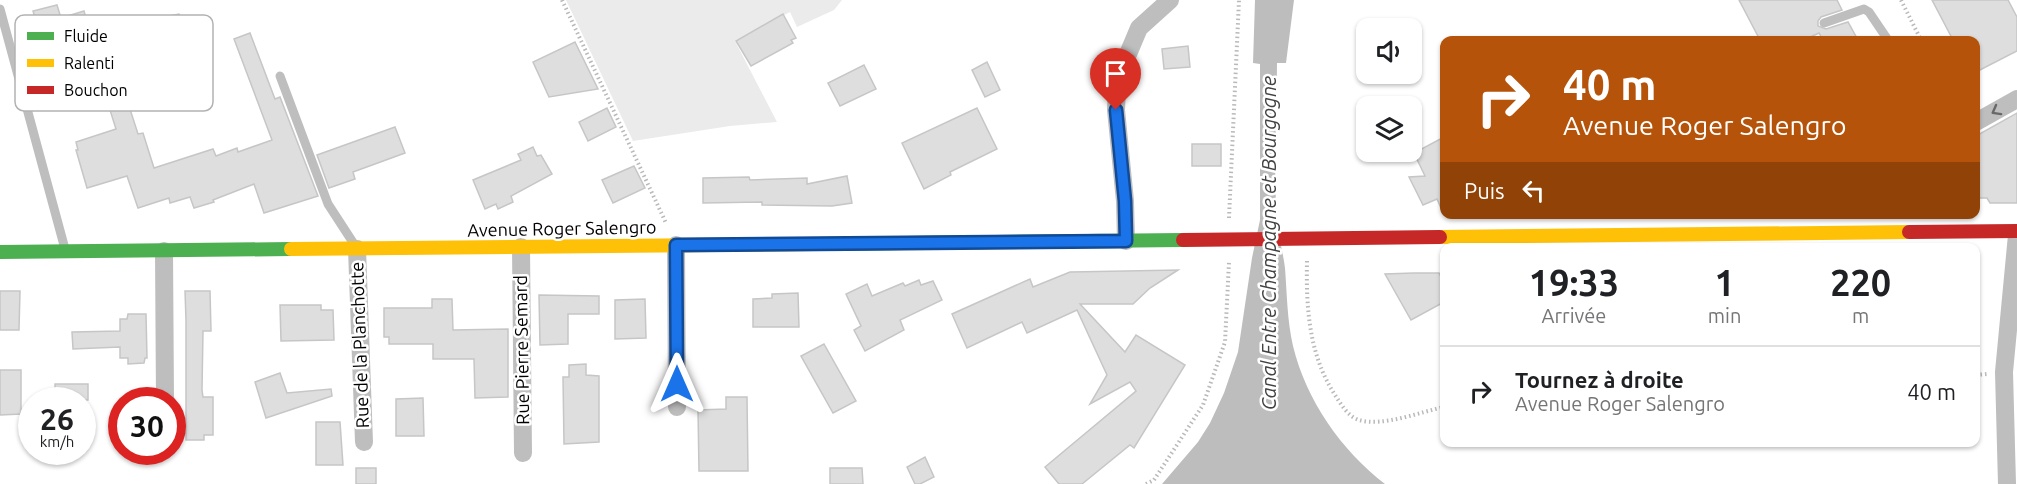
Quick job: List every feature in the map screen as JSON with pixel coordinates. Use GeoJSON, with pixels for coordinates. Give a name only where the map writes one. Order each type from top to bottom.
{"type":"FeatureCollection","features":[{"type":"Feature","properties":{"kind":"main road","name":"Avenue Roger Salengro"},"geometry":{"type":"LineString","coordinates":[[0,252],[2017,233]]}},
{"type":"Feature","properties":{"kind":"street"},"geometry":{"type":"LineString","coordinates":[[1126,241],[1125,201],[1116,110],[1117,87],[1139,28],[1170,0]]}},
{"type":"Feature","properties":{"kind":"street"},"geometry":{"type":"LineString","coordinates":[[1980,120],[2017,99]]}},
{"type":"Feature","properties":{"kind":"street"},"geometry":{"type":"LineString","coordinates":[[1839,233],[1844,219]]}},
{"type":"Feature","properties":{"kind":"street"},"geometry":{"type":"LineString","coordinates":[[2007,484],[2004,372],[2017,233]]}},
{"type":"Feature","properties":{"kind":"street"},"geometry":{"type":"LineString","coordinates":[[676,245],[677,407]]}},
{"type":"Feature","properties":{"kind":"street","name":"Rue Pierre Semard"},"geometry":{"type":"LineString","coordinates":[[521,247],[523,453]]}},
{"type":"Feature","properties":{"kind":"street","name":"Rue de la Planchotte"},"geometry":{"type":"LineString","coordinates":[[357,249],[364,442]]}},
{"type":"Feature","properties":{"kind":"street"},"geometry":{"type":"LineString","coordinates":[[164,251],[165,387]]}},
{"type":"Feature","properties":{"kind":"lane"},"geometry":{"type":"LineString","coordinates":[[0,9],[15,64]]}},
{"type":"Feature","properties":{"kind":"lane"},"geometry":{"type":"LineString","coordinates":[[1824,23],[1864,9],[1869,12],[1885,36]]}},
{"type":"Feature","properties":{"kind":"lane"},"geometry":{"type":"LineString","coordinates":[[280,76],[328,204],[357,249]]}},
{"type":"Feature","properties":{"kind":"lane"},"geometry":{"type":"LineString","coordinates":[[28,111],[66,252]]}},
{"type":"Feature","properties":{"kind":"path"},"geometry":{"type":"LineString","coordinates":[[562,0],[676,245]]}},
{"type":"Feature","properties":{"kind":"path"},"geometry":{"type":"LineString","coordinates":[[1146,484],[1154,480],[1203,405],[1225,342],[1234,240],[1229,196],[1239,0]]}},
{"type":"Feature","properties":{"kind":"path"},"geometry":{"type":"LineString","coordinates":[[1901,0],[1919,36]]}},
{"type":"Feature","properties":{"kind":"path"},"geometry":{"type":"LineString","coordinates":[[1304,239],[1310,337],[1325,381],[1345,410],[1356,420],[1376,423],[1440,408]]}},
{"type":"Feature","properties":{"kind":"shaded area"},"geometry":{"type":"Polygon","coordinates":[[[566,0],[842,0],[834,10],[797,27],[790,12],[735,41],[777,122],[730,126],[633,141],[566,0]]]}},
{"type":"Feature","properties":{"kind":"water","name":"Canal Entre Champagne et Bourgogne"},"geometry":{"type":"Polygon","coordinates":[[[1255,0],[1294,0],[1286,63],[1277,63],[1275,161],[1278,225],[1293,346],[1307,386],[1327,422],[1354,456],[1385,484],[1162,484],[1198,442],[1210,423],[1224,393],[1238,352],[1260,220],[1260,64],[1253,63],[1255,0]]]}},
{"type":"Feature","properties":{"kind":"building"},"geometry":{"type":"Polygon","coordinates":[[[1739,0],[1837,0],[1842,10],[1821,17],[1818,26],[1826,29],[1848,22],[1856,36],[1821,36],[1819,33],[1813,36],[1758,36],[1739,0]]]}},
{"type":"Feature","properties":{"kind":"building"},"geometry":{"type":"Polygon","coordinates":[[[1932,0],[2008,0],[2017,17],[2017,51],[1980,70],[1980,36],[1951,36],[1932,0]]]}},
{"type":"Feature","properties":{"kind":"building"},"geometry":{"type":"Polygon","coordinates":[[[57,5],[60,15],[34,15],[33,11],[57,5]]]}},
{"type":"Feature","properties":{"kind":"building"},"geometry":{"type":"Polygon","coordinates":[[[84,11],[85,15],[71,15],[84,11]]]}},
{"type":"Feature","properties":{"kind":"building"},"geometry":{"type":"Polygon","coordinates":[[[783,14],[796,38],[791,40],[793,43],[751,66],[736,41],[783,14]]]}},
{"type":"Feature","properties":{"kind":"building"},"geometry":{"type":"Polygon","coordinates":[[[250,33],[275,99],[280,97],[318,196],[264,213],[254,184],[213,200],[214,202],[194,208],[190,197],[170,203],[169,198],[138,208],[127,176],[87,188],[76,150],[78,150],[76,142],[116,129],[110,111],[131,111],[138,134],[143,133],[154,168],[213,149],[216,156],[237,148],[238,152],[272,140],[234,39],[250,33]]]}},
{"type":"Feature","properties":{"kind":"building"},"geometry":{"type":"Polygon","coordinates":[[[575,42],[598,89],[549,97],[533,62],[575,42]]]}},
{"type":"Feature","properties":{"kind":"building"},"geometry":{"type":"Polygon","coordinates":[[[1188,46],[1190,67],[1164,69],[1162,49],[1188,46]]]}},
{"type":"Feature","properties":{"kind":"building"},"geometry":{"type":"Polygon","coordinates":[[[987,62],[1000,90],[985,97],[972,70],[987,62]]]}},
{"type":"Feature","properties":{"kind":"building"},"geometry":{"type":"Polygon","coordinates":[[[864,65],[876,89],[840,106],[828,83],[864,65]]]}},
{"type":"Feature","properties":{"kind":"building"},"geometry":{"type":"Polygon","coordinates":[[[607,108],[616,127],[588,141],[579,122],[607,108]]]}},
{"type":"Feature","properties":{"kind":"building"},"geometry":{"type":"Polygon","coordinates":[[[977,108],[997,149],[950,172],[951,175],[924,189],[902,143],[977,108]]]}},
{"type":"Feature","properties":{"kind":"building"},"geometry":{"type":"Polygon","coordinates":[[[2017,113],[2017,203],[1990,203],[1987,198],[1980,198],[1980,134],[2017,113]]]}},
{"type":"Feature","properties":{"kind":"building"},"geometry":{"type":"Polygon","coordinates":[[[395,127],[405,153],[353,172],[355,179],[329,188],[317,155],[395,127]]]}},
{"type":"Feature","properties":{"kind":"building"},"geometry":{"type":"Polygon","coordinates":[[[1440,139],[1440,206],[1437,199],[1423,205],[1409,177],[1425,176],[1418,162],[1422,162],[1422,149],[1440,139]]]}},
{"type":"Feature","properties":{"kind":"building"},"geometry":{"type":"Polygon","coordinates":[[[1192,144],[1221,144],[1221,166],[1192,166],[1192,144]]]}},
{"type":"Feature","properties":{"kind":"building"},"geometry":{"type":"Polygon","coordinates":[[[533,147],[537,156],[541,155],[552,174],[511,196],[513,202],[498,209],[496,204],[485,209],[473,180],[521,160],[518,154],[533,147]]]}},
{"type":"Feature","properties":{"kind":"building"},"geometry":{"type":"Polygon","coordinates":[[[634,166],[645,188],[613,203],[602,180],[634,166]]]}},
{"type":"Feature","properties":{"kind":"building"},"geometry":{"type":"Polygon","coordinates":[[[847,176],[852,203],[832,206],[762,205],[762,202],[703,203],[703,178],[749,177],[750,180],[807,178],[807,184],[847,176]]]}},
{"type":"Feature","properties":{"kind":"building"},"geometry":{"type":"Polygon","coordinates":[[[1178,270],[1150,288],[1133,304],[1080,304],[1125,352],[1136,335],[1185,365],[1134,448],[1130,445],[1082,484],[1059,484],[1045,467],[1136,391],[1130,382],[1090,404],[1107,375],[1077,310],[1027,333],[1022,322],[967,348],[952,314],[1030,279],[1033,287],[1070,272],[1178,270]]]}},
{"type":"Feature","properties":{"kind":"building"},"geometry":{"type":"Polygon","coordinates":[[[1439,273],[1440,304],[1411,320],[1385,274],[1439,273]]]}},
{"type":"Feature","properties":{"kind":"building"},"geometry":{"type":"Polygon","coordinates":[[[919,280],[921,285],[933,281],[942,300],[900,320],[904,330],[865,351],[854,330],[861,326],[846,294],[867,284],[872,296],[903,283],[905,286],[919,280]]]}},
{"type":"Feature","properties":{"kind":"building"},"geometry":{"type":"Polygon","coordinates":[[[0,291],[20,291],[19,330],[0,330],[0,291]]]}},
{"type":"Feature","properties":{"kind":"building"},"geometry":{"type":"Polygon","coordinates":[[[185,291],[210,291],[211,331],[203,331],[202,390],[203,397],[213,397],[213,435],[204,435],[204,440],[186,440],[185,291]]]}},
{"type":"Feature","properties":{"kind":"building"},"geometry":{"type":"Polygon","coordinates":[[[798,293],[799,327],[753,327],[753,299],[772,298],[772,294],[798,293]]]}},
{"type":"Feature","properties":{"kind":"building"},"geometry":{"type":"Polygon","coordinates":[[[539,295],[599,296],[599,314],[568,314],[568,344],[540,345],[539,295]]]}},
{"type":"Feature","properties":{"kind":"building"},"geometry":{"type":"Polygon","coordinates":[[[432,299],[452,299],[453,330],[508,329],[508,397],[475,398],[474,359],[433,359],[433,344],[389,344],[389,337],[384,337],[384,308],[432,308],[432,299]]]}},
{"type":"Feature","properties":{"kind":"building"},"geometry":{"type":"Polygon","coordinates":[[[645,299],[646,338],[615,339],[615,300],[645,299]]]}},
{"type":"Feature","properties":{"kind":"building"},"geometry":{"type":"Polygon","coordinates":[[[280,305],[321,305],[321,310],[333,310],[334,340],[281,341],[280,305]]]}},
{"type":"Feature","properties":{"kind":"building"},"geometry":{"type":"Polygon","coordinates":[[[128,314],[146,314],[147,358],[144,363],[128,364],[128,358],[120,358],[120,347],[73,349],[72,332],[120,331],[120,319],[127,319],[128,314]]]}},
{"type":"Feature","properties":{"kind":"building"},"geometry":{"type":"Polygon","coordinates":[[[824,344],[856,401],[833,413],[801,356],[824,344]]]}},
{"type":"Feature","properties":{"kind":"building"},"geometry":{"type":"Polygon","coordinates":[[[586,364],[586,375],[599,376],[599,442],[564,444],[563,377],[569,377],[569,365],[586,364]]]}},
{"type":"Feature","properties":{"kind":"building"},"geometry":{"type":"Polygon","coordinates":[[[0,370],[21,370],[21,387],[18,387],[18,414],[0,415],[0,370]]]}},
{"type":"Feature","properties":{"kind":"building"},"geometry":{"type":"Polygon","coordinates":[[[280,373],[287,393],[331,389],[332,396],[266,418],[255,382],[280,373]]]}},
{"type":"Feature","properties":{"kind":"building"},"geometry":{"type":"Polygon","coordinates":[[[55,384],[88,384],[88,387],[55,387],[55,384]]]}},
{"type":"Feature","properties":{"kind":"building"},"geometry":{"type":"Polygon","coordinates":[[[726,397],[747,397],[748,471],[699,471],[698,410],[726,409],[726,397]]]}},
{"type":"Feature","properties":{"kind":"building"},"geometry":{"type":"Polygon","coordinates":[[[423,398],[424,436],[396,436],[396,399],[423,398]]]}},
{"type":"Feature","properties":{"kind":"building"},"geometry":{"type":"Polygon","coordinates":[[[316,422],[340,422],[343,465],[316,465],[316,422]]]}},
{"type":"Feature","properties":{"kind":"building"},"geometry":{"type":"Polygon","coordinates":[[[925,457],[934,477],[915,484],[907,467],[925,457]]]}},
{"type":"Feature","properties":{"kind":"building"},"geometry":{"type":"Polygon","coordinates":[[[356,468],[376,468],[376,484],[356,484],[356,468]]]}},
{"type":"Feature","properties":{"kind":"building"},"geometry":{"type":"Polygon","coordinates":[[[830,468],[862,468],[863,484],[830,484],[830,468]]]}},
{"type":"Feature","properties":{"kind":"traffic: fast"},"geometry":{"type":"LineString","coordinates":[[816,244],[1183,240]]}},
{"type":"Feature","properties":{"kind":"traffic: fast"},"geometry":{"type":"LineString","coordinates":[[0,252],[291,249]]}},
{"type":"Feature","properties":{"kind":"traffic: slow"},"geometry":{"type":"LineString","coordinates":[[1440,237],[1909,232]]}},
{"type":"Feature","properties":{"kind":"traffic: slow"},"geometry":{"type":"LineString","coordinates":[[291,249],[816,244]]}},
{"type":"Feature","properties":{"kind":"traffic: jam"},"geometry":{"type":"LineString","coordinates":[[1909,232],[2017,231]]}},
{"type":"Feature","properties":{"kind":"traffic: jam"},"geometry":{"type":"LineString","coordinates":[[1183,240],[1440,237]]}},
{"type":"Feature","properties":{"kind":"route"},"geometry":{"type":"LineString","coordinates":[[677,384],[676,245],[1126,241],[1125,201],[1116,110]]}}]}
